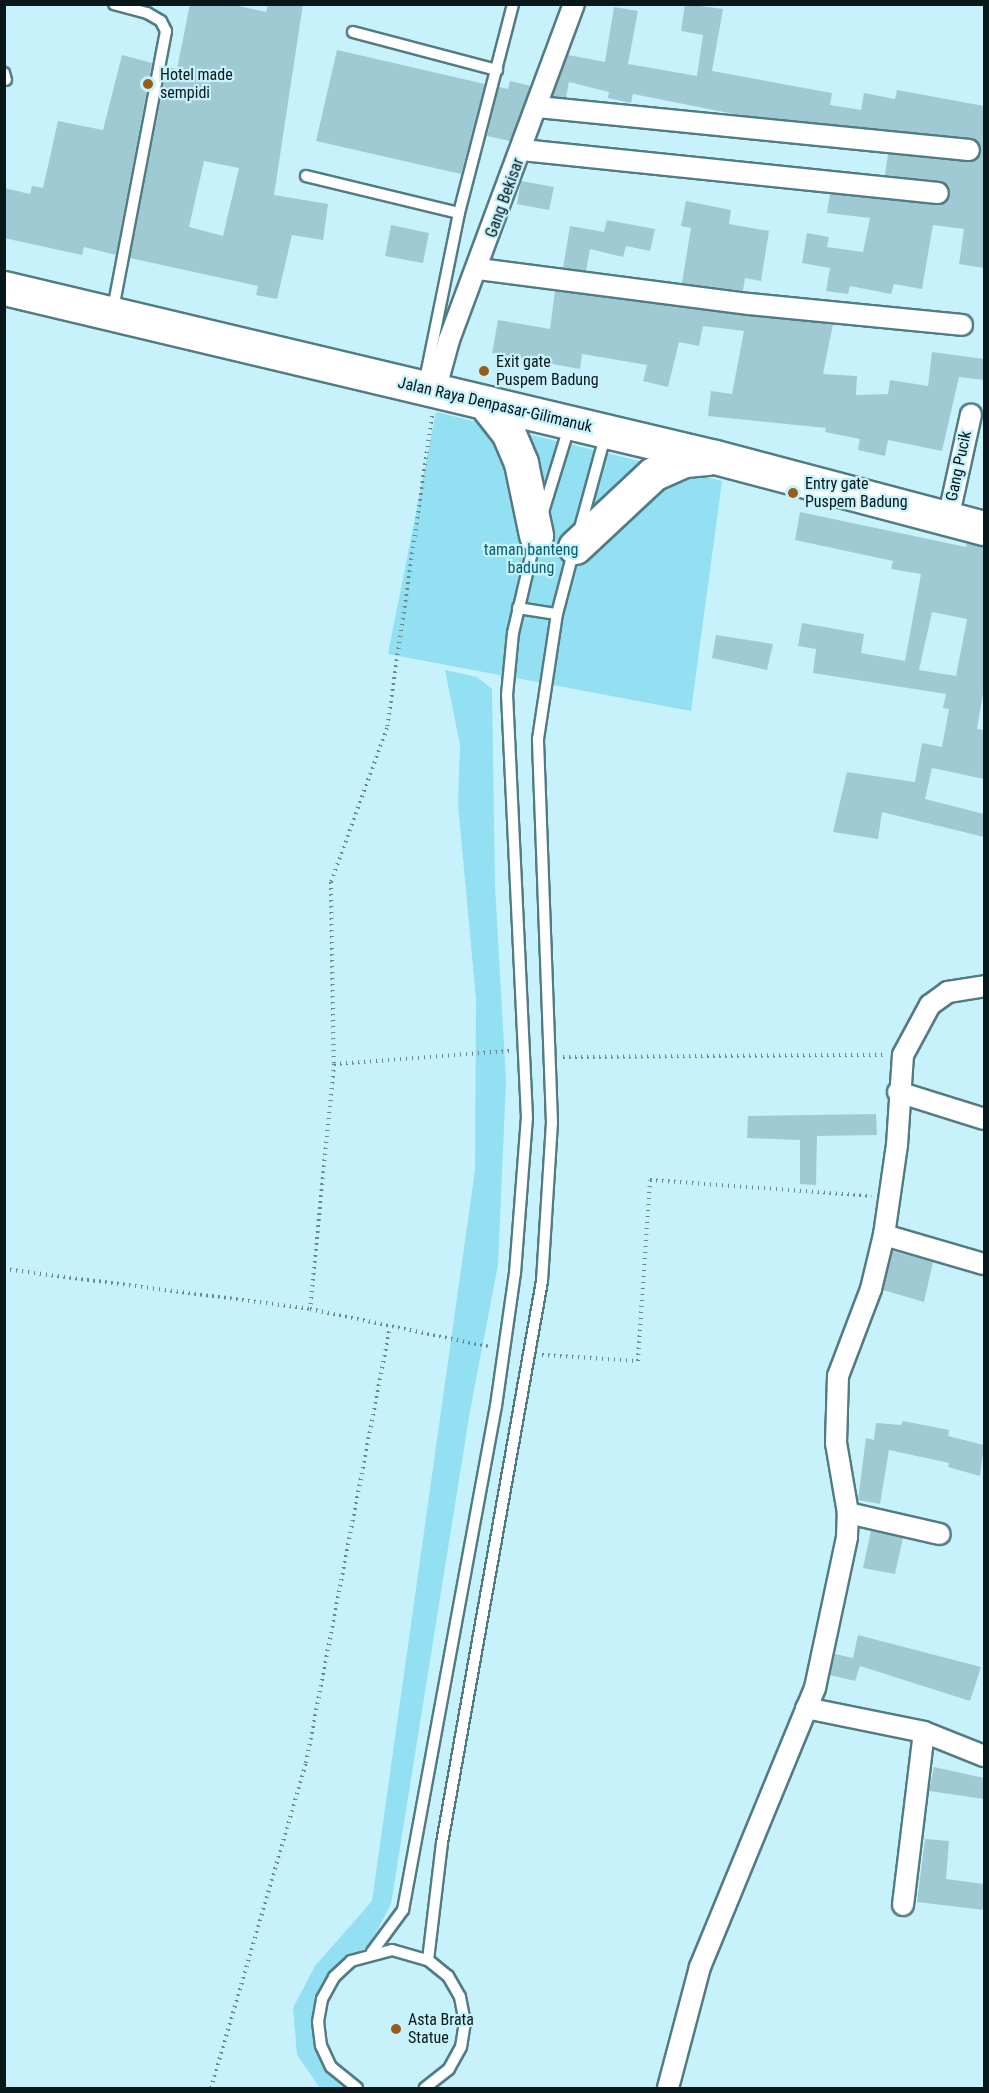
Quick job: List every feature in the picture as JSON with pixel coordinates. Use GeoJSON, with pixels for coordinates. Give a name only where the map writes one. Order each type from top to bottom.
{"type":"FeatureCollection","features":[{"type":"Feature","properties":{"kind":"highway","name":"Jalan Raya Denpasar-Gilimanuk"},"geometry":{"type":"LineString","coordinates":[[4,288],[715,457],[984,528]]}},
{"type":"Feature","properties":{"kind":"highway"},"geometry":{"type":"LineString","coordinates":[[485,403],[508,432],[521,462],[536,535]]}},
{"type":"Feature","properties":{"kind":"highway"},"geometry":{"type":"LineString","coordinates":[[575,547],[653,474],[685,460],[715,457]]}},
{"type":"Feature","properties":{"kind":"street","name":"Gang Bekisar"},"geometry":{"type":"LineString","coordinates":[[429,390],[479,269],[574,4]]}},
{"type":"Feature","properties":{"kind":"street"},"geometry":{"type":"LineString","coordinates":[[538,107],[969,150]]}},
{"type":"Feature","properties":{"kind":"street"},"geometry":{"type":"LineString","coordinates":[[522,150],[938,193]]}},
{"type":"Feature","properties":{"kind":"street"},"geometry":{"type":"LineString","coordinates":[[479,269],[749,304],[962,324]]}},
{"type":"Feature","properties":{"kind":"street","name":"Gang Pucik"},"geometry":{"type":"LineString","coordinates":[[948,519],[971,414]]}},
{"type":"Feature","properties":{"kind":"street"},"geometry":{"type":"LineString","coordinates":[[668,2088],[700,1967],[815,1688],[828,1615],[844,1561],[848,1513],[836,1443],[838,1376],[871,1289],[884,1235],[891,1197],[898,1092],[903,1055],[930,1005],[948,992],[984,986]]}},
{"type":"Feature","properties":{"kind":"street"},"geometry":{"type":"LineString","coordinates":[[898,1092],[984,1119]]}},
{"type":"Feature","properties":{"kind":"street"},"geometry":{"type":"LineString","coordinates":[[884,1235],[984,1264]]}},
{"type":"Feature","properties":{"kind":"street"},"geometry":{"type":"LineString","coordinates":[[848,1513],[940,1534]]}},
{"type":"Feature","properties":{"kind":"street"},"geometry":{"type":"LineString","coordinates":[[807,1708],[924,1732],[984,1756]]}},
{"type":"Feature","properties":{"kind":"street"},"geometry":{"type":"LineString","coordinates":[[903,1905],[924,1732]]}},
{"type":"Feature","properties":{"kind":"lane"},"geometry":{"type":"LineString","coordinates":[[112,313],[166,31],[161,21],[147,13],[114,4]]}},
{"type":"Feature","properties":{"kind":"lane"},"geometry":{"type":"LineString","coordinates":[[429,390],[459,213],[513,4]]}},
{"type":"Feature","properties":{"kind":"lane"},"geometry":{"type":"LineString","coordinates":[[353,32],[497,70]]}},
{"type":"Feature","properties":{"kind":"lane"},"geometry":{"type":"LineString","coordinates":[[306,176],[459,213]]}},
{"type":"Feature","properties":{"kind":"lane"},"geometry":{"type":"LineString","coordinates":[[353,2087],[331,2067],[321,2046],[320,2010],[333,1977],[372,1952],[403,1910],[504,1350],[527,1129],[526,1049],[507,695],[518,608],[536,535],[570,423]]}},
{"type":"Feature","properties":{"kind":"lane"},"geometry":{"type":"LineString","coordinates":[[428,1960],[442,1843],[542,1281],[552,1123],[538,739],[557,614],[606,432]]}},
{"type":"Feature","properties":{"kind":"lane"},"geometry":{"type":"LineString","coordinates":[[518,608],[557,614]]}},
{"type":"Feature","properties":{"kind":"lane"},"geometry":{"type":"LineString","coordinates":[[372,1952],[411,1952],[428,1960],[447,1976],[460,1997],[465,2022],[453,2061],[429,2088]]}},
{"type":"Feature","properties":{"kind":"path"},"geometry":{"type":"LineString","coordinates":[[310,1309],[334,1064],[331,882],[387,728],[429,390]]}},
{"type":"Feature","properties":{"kind":"path"},"geometry":{"type":"LineString","coordinates":[[334,1064],[526,1049]]}},
{"type":"Feature","properties":{"kind":"path"},"geometry":{"type":"LineString","coordinates":[[550,1058],[903,1055]]}},
{"type":"Feature","properties":{"kind":"path"},"geometry":{"type":"LineString","coordinates":[[529,1354],[638,1361],[650,1180],[891,1197]]}},
{"type":"Feature","properties":{"kind":"path"},"geometry":{"type":"LineString","coordinates":[[4,1269],[310,1309],[504,1350]]}},
{"type":"Feature","properties":{"kind":"path"},"geometry":{"type":"LineString","coordinates":[[211,2088],[306,1763],[390,1327]]}},
{"type":"Feature","properties":{"kind":"green space","name":"taman banteng badung"},"geometry":{"type":"Polygon","coordinates":[[[436,412],[722,481],[691,711],[388,654],[436,412]]]}},
{"type":"Feature","properties":{"kind":"green space"},"geometry":{"type":"Polygon","coordinates":[[[445,670],[477,677],[492,689],[495,886],[506,1081],[498,1265],[470,1411],[391,1904],[369,1946],[348,1957],[330,1974],[319,1996],[313,2022],[319,2053],[342,2088],[320,2088],[297,2055],[293,2008],[315,1966],[372,1901],[475,1170],[476,999],[458,804],[460,745],[445,670]]]}},
{"type":"Feature","properties":{"kind":"building"},"geometry":{"type":"Polygon","coordinates":[[[190,4],[229,4],[266,12],[268,4],[303,4],[274,195],[328,204],[323,240],[292,235],[277,299],[256,295],[258,286],[130,258],[167,67],[177,69],[190,4]],[[204,161],[189,227],[223,236],[239,168],[204,161]]]}},
{"type":"Feature","properties":{"kind":"building"},"geometry":{"type":"Polygon","coordinates":[[[685,4],[723,9],[712,71],[832,93],[830,105],[861,110],[864,93],[895,99],[897,90],[984,106],[984,268],[959,264],[964,229],[933,225],[922,289],[894,284],[891,294],[850,286],[848,294],[826,291],[830,268],[802,263],[807,233],[829,237],[827,247],[863,252],[870,218],[827,213],[830,194],[942,204],[950,194],[945,183],[885,175],[888,154],[968,162],[981,152],[975,140],[744,116],[633,94],[631,103],[608,98],[609,92],[569,82],[566,98],[552,96],[568,55],[605,62],[614,7],[638,11],[628,64],[697,76],[703,35],[681,31],[685,4]]]}},
{"type":"Feature","properties":{"kind":"building"},"geometry":{"type":"Polygon","coordinates":[[[337,50],[485,84],[461,174],[316,141],[337,50]]]}},
{"type":"Feature","properties":{"kind":"building"},"geometry":{"type":"Polygon","coordinates":[[[122,55],[152,63],[116,255],[84,247],[82,255],[4,238],[4,188],[30,194],[32,186],[43,188],[58,121],[103,130],[122,55]]]}},
{"type":"Feature","properties":{"kind":"building"},"geometry":{"type":"Polygon","coordinates":[[[510,81],[531,86],[510,141],[487,136],[499,87],[508,89],[510,81]]]}},
{"type":"Feature","properties":{"kind":"building"},"geometry":{"type":"Polygon","coordinates":[[[521,181],[554,187],[549,210],[517,204],[521,181]]]}},
{"type":"Feature","properties":{"kind":"building"},"geometry":{"type":"Polygon","coordinates":[[[686,201],[731,210],[729,224],[769,231],[761,281],[745,278],[743,291],[682,283],[691,228],[681,226],[686,201]]]}},
{"type":"Feature","properties":{"kind":"building"},"geometry":{"type":"Polygon","coordinates":[[[607,220],[655,229],[650,251],[626,246],[623,257],[590,249],[586,271],[563,268],[570,226],[604,232],[607,220]]]}},
{"type":"Feature","properties":{"kind":"building"},"geometry":{"type":"Polygon","coordinates":[[[391,225],[429,233],[423,263],[385,256],[391,225]]]}},
{"type":"Feature","properties":{"kind":"building"},"geometry":{"type":"Polygon","coordinates":[[[555,291],[833,324],[823,374],[857,376],[856,395],[888,394],[890,380],[928,386],[932,352],[984,359],[984,380],[959,377],[942,451],[888,440],[885,456],[858,450],[860,439],[825,432],[826,428],[708,416],[711,391],[732,394],[744,331],[703,326],[699,346],[679,342],[668,387],[643,381],[647,365],[582,354],[580,369],[492,353],[498,320],[550,329],[555,291]]]}},
{"type":"Feature","properties":{"kind":"building"},"geometry":{"type":"Polygon","coordinates":[[[800,512],[966,547],[967,543],[984,546],[984,688],[977,729],[984,730],[984,779],[932,768],[925,799],[984,814],[984,837],[882,812],[878,839],[833,832],[847,772],[915,782],[922,743],[942,747],[949,709],[943,708],[946,694],[813,673],[816,649],[798,646],[802,623],[864,634],[861,653],[905,661],[921,574],[891,569],[893,561],[795,540],[800,512]],[[932,612],[919,670],[956,676],[967,619],[932,612]]]}},
{"type":"Feature","properties":{"kind":"building"},"geometry":{"type":"Polygon","coordinates":[[[716,635],[773,644],[767,670],[712,658],[716,635]]]}},
{"type":"Feature","properties":{"kind":"building"},"geometry":{"type":"Polygon","coordinates":[[[876,1114],[877,1135],[817,1136],[816,1185],[800,1184],[800,1140],[747,1138],[748,1116],[876,1114]]]}},
{"type":"Feature","properties":{"kind":"building"},"geometry":{"type":"Polygon","coordinates":[[[892,1251],[933,1262],[924,1302],[883,1290],[892,1251]]]}},
{"type":"Feature","properties":{"kind":"building"},"geometry":{"type":"Polygon","coordinates":[[[903,1421],[949,1430],[948,1436],[984,1445],[980,1476],[948,1467],[949,1463],[889,1450],[880,1504],[858,1500],[866,1438],[874,1440],[876,1423],[901,1425],[903,1421]]]}},
{"type":"Feature","properties":{"kind":"building"},"geometry":{"type":"Polygon","coordinates":[[[871,1531],[903,1538],[895,1574],[863,1568],[871,1531]]]}},
{"type":"Feature","properties":{"kind":"building"},"geometry":{"type":"Polygon","coordinates":[[[858,1635],[981,1667],[970,1701],[860,1666],[855,1681],[830,1675],[835,1654],[853,1658],[858,1635]]]}},
{"type":"Feature","properties":{"kind":"building"},"geometry":{"type":"Polygon","coordinates":[[[934,1767],[984,1778],[984,1799],[929,1791],[934,1767]]]}},
{"type":"Feature","properties":{"kind":"building"},"geometry":{"type":"Polygon","coordinates":[[[925,1839],[949,1841],[946,1879],[984,1884],[984,1910],[917,1902],[925,1839]]]}},
{"type":"Feature","properties":{"kind":"place","name":"Hotel made sempidi"},"geometry":{"type":"Point","coordinates":[148,84]}},
{"type":"Feature","properties":{"kind":"place","name":"Exit gate Puspem Badung"},"geometry":{"type":"Point","coordinates":[484,371]}},
{"type":"Feature","properties":{"kind":"place","name":"Entry gate Puspem Badung"},"geometry":{"type":"Point","coordinates":[793,493]}},
{"type":"Feature","properties":{"kind":"place","name":"Asta Brata Statue"},"geometry":{"type":"Point","coordinates":[396,2029]}}]}
